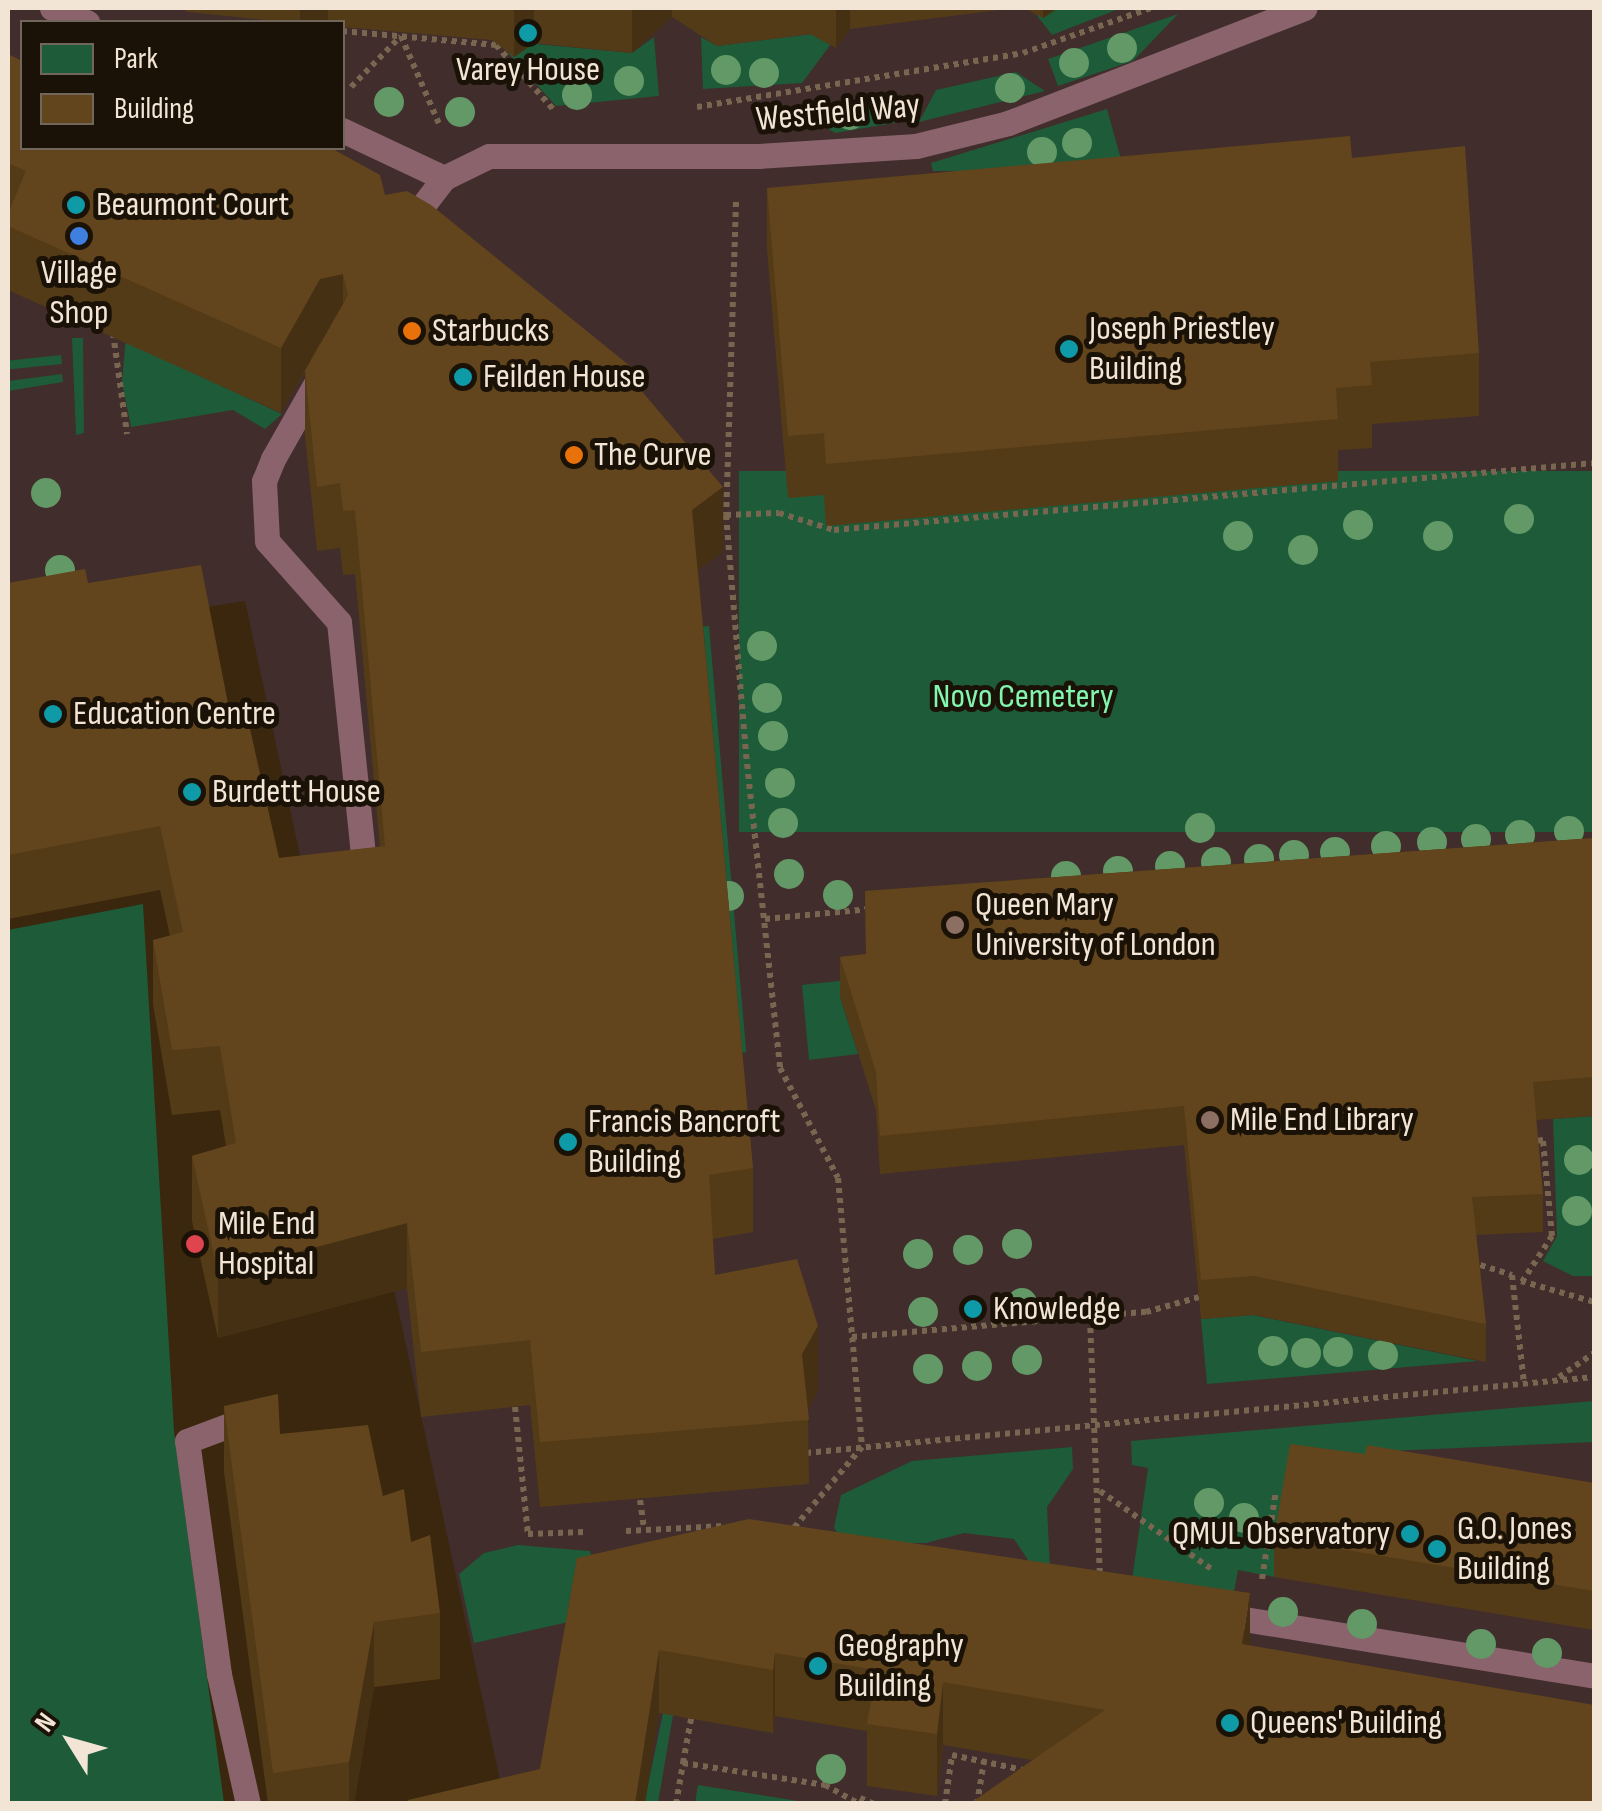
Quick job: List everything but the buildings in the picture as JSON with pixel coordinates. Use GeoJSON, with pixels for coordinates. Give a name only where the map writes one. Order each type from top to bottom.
{"type":"FeatureCollection","features":[{"type":"Feature","properties":{"kind":"street"},"geometry":{"type":"LineString","coordinates":[[56,8],[83,20]]}},
{"type":"Feature","properties":{"kind":"street","name":"Westfield Way"},"geometry":{"type":"LineString","coordinates":[[394,246],[444,178],[489,156],[539,152],[749,156],[916,146],[1008,123],[1305,8]]}},
{"type":"Feature","properties":{"kind":"street"},"geometry":{"type":"LineString","coordinates":[[345,131],[444,178]]}},
{"type":"Feature","properties":{"kind":"street"},"geometry":{"type":"LineString","coordinates":[[334,352],[264,481],[267,541],[339,622],[368,898]]}},
{"type":"Feature","properties":{"kind":"street"},"geometry":{"type":"LineString","coordinates":[[248,1804],[187,1441],[278,1407]]}},
{"type":"Feature","properties":{"kind":"street"},"geometry":{"type":"LineString","coordinates":[[1195,1612],[1594,1676]]}},
{"type":"Feature","properties":{"kind":"path"},"geometry":{"type":"LineString","coordinates":[[683,108],[1023,53],[1151,8]]}},
{"type":"Feature","properties":{"kind":"path"},"geometry":{"type":"LineString","coordinates":[[345,31],[496,45],[560,117],[542,118]]}},
{"type":"Feature","properties":{"kind":"path"},"geometry":{"type":"LineString","coordinates":[[345,93],[401,36]]}},
{"type":"Feature","properties":{"kind":"path"},"geometry":{"type":"LineString","coordinates":[[401,36],[444,135],[457,129]]}},
{"type":"Feature","properties":{"kind":"path"},"geometry":{"type":"LineString","coordinates":[[749,156],[726,515],[729,562],[780,1068],[838,1178],[862,1446],[789,1533]]}},
{"type":"Feature","properties":{"kind":"path"},"geometry":{"type":"LineString","coordinates":[[114,326],[127,434]]}},
{"type":"Feature","properties":{"kind":"path"},"geometry":{"type":"LineString","coordinates":[[726,515],[779,513],[834,530],[1594,463]]}},
{"type":"Feature","properties":{"kind":"path"},"geometry":{"type":"LineString","coordinates":[[714,512],[729,562]]}},
{"type":"Feature","properties":{"kind":"path"},"geometry":{"type":"LineString","coordinates":[[764,919],[894,908]]}},
{"type":"Feature","properties":{"kind":"path"},"geometry":{"type":"LineString","coordinates":[[1522,1282],[1552,1236],[1544,1140],[1535,1141]]}},
{"type":"Feature","properties":{"kind":"path"},"geometry":{"type":"LineString","coordinates":[[1455,1263],[1490,1262],[1522,1282],[1570,1302],[1594,1302]]}},
{"type":"Feature","properties":{"kind":"path"},"geometry":{"type":"LineString","coordinates":[[1512,1274],[1524,1382]]}},
{"type":"Feature","properties":{"kind":"path"},"geometry":{"type":"LineString","coordinates":[[852,1336],[1090,1318],[1199,1297]]}},
{"type":"Feature","properties":{"kind":"path"},"geometry":{"type":"LineString","coordinates":[[1090,1318],[1100,1491],[1097,1596]]}},
{"type":"Feature","properties":{"kind":"path"},"geometry":{"type":"LineString","coordinates":[[1546,1381],[1594,1353]]}},
{"type":"Feature","properties":{"kind":"path"},"geometry":{"type":"LineString","coordinates":[[806,1453],[1594,1377]]}},
{"type":"Feature","properties":{"kind":"path"},"geometry":{"type":"LineString","coordinates":[[514,1406],[528,1534],[584,1532]]}},
{"type":"Feature","properties":{"kind":"path"},"geometry":{"type":"LineString","coordinates":[[1100,1491],[1220,1574]]}},
{"type":"Feature","properties":{"kind":"path"},"geometry":{"type":"LineString","coordinates":[[1248,1588],[1260,1590],[1276,1491]]}},
{"type":"Feature","properties":{"kind":"path"},"geometry":{"type":"LineString","coordinates":[[640,1500],[644,1530]]}},
{"type":"Feature","properties":{"kind":"path"},"geometry":{"type":"LineString","coordinates":[[626,1531],[739,1526]]}},
{"type":"Feature","properties":{"kind":"path"},"geometry":{"type":"LineString","coordinates":[[773,1529],[800,1540]]}},
{"type":"Feature","properties":{"kind":"path"},"geometry":{"type":"LineString","coordinates":[[676,1804],[691,1718]]}},
{"type":"Feature","properties":{"kind":"path"},"geometry":{"type":"LineString","coordinates":[[945,1804],[952,1755],[1036,1773]]}},
{"type":"Feature","properties":{"kind":"path"},"geometry":{"type":"LineString","coordinates":[[977,1804],[984,1761]]}},
{"type":"Feature","properties":{"kind":"path"},"geometry":{"type":"LineString","coordinates":[[683,1763],[874,1804]]}},
{"type":"Feature","properties":{"kind":"path"},"geometry":{"type":"LineString","coordinates":[[938,1784],[948,1784]]}},
{"type":"Feature","properties":{"kind":"shaded area","name":"Queen Mary University of London"},"geometry":{"type":"Polygon","coordinates":[[[8,8],[1594,8],[1594,1803],[505,1803],[245,601],[8,638],[8,8]]]}},
{"type":"Feature","properties":{"kind":"green space"},"geometry":{"type":"Polygon","coordinates":[[[1054,8],[1121,8],[1052,35],[1035,13],[1054,8]]]}},
{"type":"Feature","properties":{"kind":"green space"},"geometry":{"type":"Polygon","coordinates":[[[1178,14],[1133,61],[1058,86],[1048,59],[1178,14]]]}},
{"type":"Feature","properties":{"kind":"green space"},"geometry":{"type":"Polygon","coordinates":[[[820,33],[831,44],[802,83],[703,89],[701,37],[717,46],[820,33]]]}},
{"type":"Feature","properties":{"kind":"green space"},"geometry":{"type":"Polygon","coordinates":[[[654,37],[659,96],[556,106],[508,53],[526,43],[632,53],[654,37]]]}},
{"type":"Feature","properties":{"kind":"green space"},"geometry":{"type":"Polygon","coordinates":[[[1016,72],[1045,91],[919,122],[936,90],[1016,72]]]}},
{"type":"Feature","properties":{"kind":"green space"},"geometry":{"type":"Polygon","coordinates":[[[906,95],[894,123],[835,133],[796,109],[906,95]]]}},
{"type":"Feature","properties":{"kind":"green space"},"geometry":{"type":"Polygon","coordinates":[[[1107,109],[1124,170],[933,171],[931,163],[1107,109]]]}},
{"type":"Feature","properties":{"kind":"green space"},"geometry":{"type":"Polygon","coordinates":[[[126,336],[152,354],[282,414],[265,429],[233,410],[131,427],[122,382],[126,336]]]}},
{"type":"Feature","properties":{"kind":"green space"},"geometry":{"type":"Polygon","coordinates":[[[72,338],[83,338],[84,433],[76,435],[72,338]]]}},
{"type":"Feature","properties":{"kind":"green space"},"geometry":{"type":"Polygon","coordinates":[[[61,355],[62,364],[8,370],[8,361],[61,355]]]}},
{"type":"Feature","properties":{"kind":"green space"},"geometry":{"type":"Polygon","coordinates":[[[62,374],[63,382],[8,391],[8,381],[62,374]]]}},
{"type":"Feature","properties":{"kind":"green space","name":"Novo Cemetery"},"geometry":{"type":"Polygon","coordinates":[[[739,471],[1594,471],[1594,832],[739,832],[739,471]]]}},
{"type":"Feature","properties":{"kind":"green space"},"geometry":{"type":"Polygon","coordinates":[[[709,626],[746,1052],[734,1053],[697,627],[709,626]]]}},
{"type":"Feature","properties":{"kind":"green space"},"geometry":{"type":"Polygon","coordinates":[[[143,904],[174,1431],[224,1803],[8,1804],[8,930],[143,904]]]}},
{"type":"Feature","properties":{"kind":"green space"},"geometry":{"type":"Polygon","coordinates":[[[848,980],[840,997],[858,1054],[809,1060],[802,985],[848,980]]]}},
{"type":"Feature","properties":{"kind":"green space"},"geometry":{"type":"Polygon","coordinates":[[[1594,1116],[1594,1276],[1573,1276],[1543,1261],[1557,1236],[1553,1119],[1594,1116]]]}},
{"type":"Feature","properties":{"kind":"green space"},"geometry":{"type":"Polygon","coordinates":[[[1253,1315],[1478,1361],[1207,1384],[1201,1319],[1253,1315]]]}},
{"type":"Feature","properties":{"kind":"green space"},"geometry":{"type":"Polygon","coordinates":[[[1594,1401],[1594,1442],[1390,1451],[1291,1483],[1274,1577],[1238,1570],[1232,1603],[1131,1587],[1148,1468],[1132,1465],[1131,1441],[1594,1401]]]}},
{"type":"Feature","properties":{"kind":"green space"},"geometry":{"type":"Polygon","coordinates":[[[1072,1447],[1073,1469],[1047,1507],[1050,1569],[1032,1566],[1014,1539],[964,1533],[926,1543],[844,1543],[834,1528],[841,1495],[912,1461],[1072,1447]]]}},
{"type":"Feature","properties":{"kind":"green space"},"geometry":{"type":"Polygon","coordinates":[[[518,1545],[590,1551],[609,1613],[474,1643],[459,1574],[484,1553],[518,1545]]]}},
{"type":"Feature","properties":{"kind":"green space"},"geometry":{"type":"Polygon","coordinates":[[[663,1713],[673,1715],[658,1803],[644,1804],[663,1713]]]}},
{"type":"Feature","properties":{"kind":"green space"},"geometry":{"type":"Polygon","coordinates":[[[698,1785],[811,1803],[695,1803],[698,1785]]]}},
{"type":"Feature","properties":{"kind":"place","name":"Varey House"},"geometry":{"type":"Point","coordinates":[528,33]}},
{"type":"Feature","properties":{"kind":"place","name":"Beaumont Court"},"geometry":{"type":"Point","coordinates":[76,205]}},
{"type":"Feature","properties":{"kind":"place","name":"Village Shop"},"geometry":{"type":"Point","coordinates":[79,236]}},
{"type":"Feature","properties":{"kind":"place","name":"Starbucks"},"geometry":{"type":"Point","coordinates":[412,331]}},
{"type":"Feature","properties":{"kind":"place","name":"Joseph Priestley Building"},"geometry":{"type":"Point","coordinates":[1069,349]}},
{"type":"Feature","properties":{"kind":"place","name":"Feilden House"},"geometry":{"type":"Point","coordinates":[463,377]}},
{"type":"Feature","properties":{"kind":"place","name":"The Curve"},"geometry":{"type":"Point","coordinates":[574,455]}},
{"type":"Feature","properties":{"kind":"place","name":"Education Centre"},"geometry":{"type":"Point","coordinates":[53,714]}},
{"type":"Feature","properties":{"kind":"place","name":"Burdett House"},"geometry":{"type":"Point","coordinates":[192,792]}},
{"type":"Feature","properties":{"kind":"place","name":"Queen Mary University of London"},"geometry":{"type":"Point","coordinates":[955,925]}},
{"type":"Feature","properties":{"kind":"place","name":"Mile End Library"},"geometry":{"type":"Point","coordinates":[1210,1120]}},
{"type":"Feature","properties":{"kind":"place","name":"Francis Bancroft Building"},"geometry":{"type":"Point","coordinates":[568,1142]}},
{"type":"Feature","properties":{"kind":"place","name":"Mile End Hospital"},"geometry":{"type":"Point","coordinates":[195,1244]}},
{"type":"Feature","properties":{"kind":"place","name":"Knowledge"},"geometry":{"type":"Point","coordinates":[973,1309]}},
{"type":"Feature","properties":{"kind":"place","name":"QMUL Observatory"},"geometry":{"type":"Point","coordinates":[1410,1534]}},
{"type":"Feature","properties":{"kind":"place","name":"G.O. Jones Building"},"geometry":{"type":"Point","coordinates":[1437,1549]}},
{"type":"Feature","properties":{"kind":"place","name":"Geography Building"},"geometry":{"type":"Point","coordinates":[818,1666]}},
{"type":"Feature","properties":{"kind":"place","name":"Queens' Building"},"geometry":{"type":"Point","coordinates":[1230,1723]}}]}
